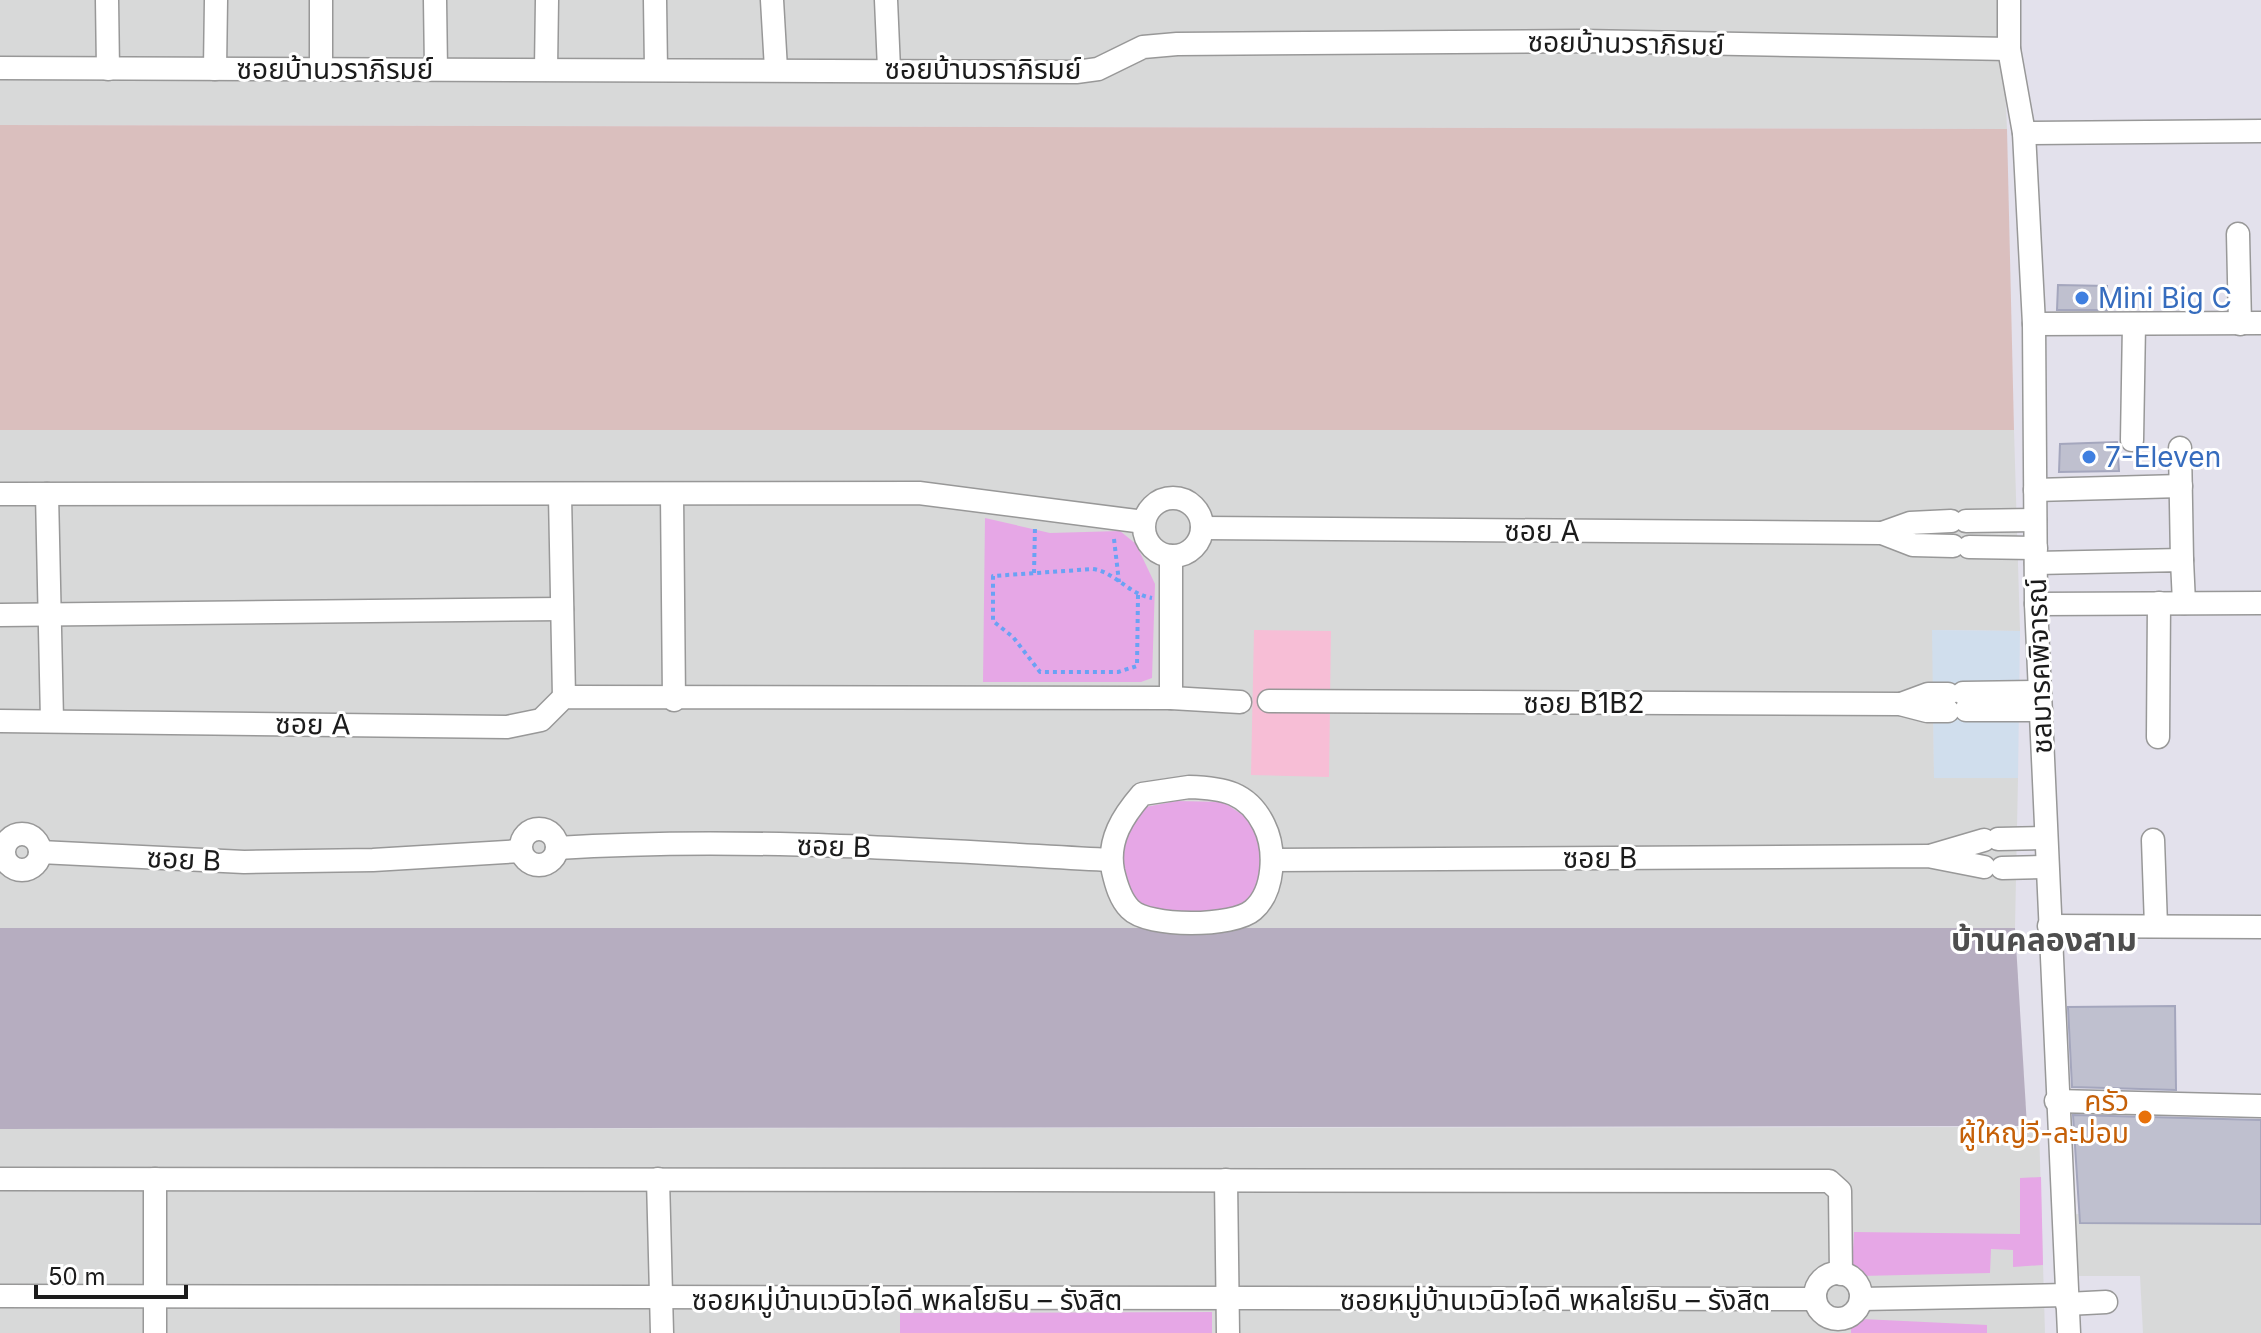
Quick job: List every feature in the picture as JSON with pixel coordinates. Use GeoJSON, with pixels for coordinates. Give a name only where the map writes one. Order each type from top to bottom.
{"type":"FeatureCollection","features":[{"type":"Feature","properties":{"kind":"street"},"geometry":{"type":"LineString","coordinates":[[107,0],[108,69]]}},
{"type":"Feature","properties":{"kind":"street"},"geometry":{"type":"LineString","coordinates":[[215,69],[216,0]]}},
{"type":"Feature","properties":{"kind":"street"},"geometry":{"type":"LineString","coordinates":[[321,0],[321,69]]}},
{"type":"Feature","properties":{"kind":"street"},"geometry":{"type":"LineString","coordinates":[[435,0],[436,69]]}},
{"type":"Feature","properties":{"kind":"street"},"geometry":{"type":"LineString","coordinates":[[546,69],[547,0]]}},
{"type":"Feature","properties":{"kind":"street"},"geometry":{"type":"LineString","coordinates":[[655,0],[656,69]]}},
{"type":"Feature","properties":{"kind":"street"},"geometry":{"type":"LineString","coordinates":[[772,0],[776,69]]}},
{"type":"Feature","properties":{"kind":"street"},"geometry":{"type":"LineString","coordinates":[[886,0],[889,69]]}},
{"type":"Feature","properties":{"kind":"street","name":"ชลมารคพิจารณ์"},"geometry":{"type":"LineString","coordinates":[[2009,0],[2009,49],[2024,133],[2034,324],[2036,604],[2056,1101],[2069,1333]]}},
{"type":"Feature","properties":{"kind":"street","name":"ซอยบ้านวราภิรมย์"},"geometry":{"type":"LineString","coordinates":[[0,68],[1076,72],[1098,69],[1143,47],[1177,44],[1583,41],[2009,49]]}},
{"type":"Feature","properties":{"kind":"street"},"geometry":{"type":"LineString","coordinates":[[2024,133],[2261,131]]}},
{"type":"Feature","properties":{"kind":"street"},"geometry":{"type":"LineString","coordinates":[[2034,324],[2251,324],[2238,234]]}},
{"type":"Feature","properties":{"kind":"street"},"geometry":{"type":"LineString","coordinates":[[2132,440],[2134,324]]}},
{"type":"Feature","properties":{"kind":"street"},"geometry":{"type":"LineString","coordinates":[[2180,448],[2184,603]]}},
{"type":"Feature","properties":{"kind":"street"},"geometry":{"type":"LineString","coordinates":[[2035,490],[2181,486]]}},
{"type":"Feature","properties":{"kind":"street"},"geometry":{"type":"LineString","coordinates":[[0,494],[919,493],[1144,522]]}},
{"type":"Feature","properties":{"kind":"street"},"geometry":{"type":"LineString","coordinates":[[47,494],[52,720]]}},
{"type":"Feature","properties":{"kind":"street"},"geometry":{"type":"LineString","coordinates":[[560,495],[564,697],[674,700],[1171,698],[1240,702]]}},
{"type":"Feature","properties":{"kind":"street"},"geometry":{"type":"LineString","coordinates":[[672,495],[674,700]]}},
{"type":"Feature","properties":{"kind":"street"},"geometry":{"type":"LineString","coordinates":[[1181,499],[1197,510],[1202,528],[1201,538],[1189,552],[1171,556],[1161,554],[1147,541],[1144,522],[1148,513],[1162,500],[1181,499]]}},
{"type":"Feature","properties":{"kind":"street","name":"ซอย A"},"geometry":{"type":"LineString","coordinates":[[1202,528],[1882,533],[1910,523],[2035,520]]}},
{"type":"Feature","properties":{"kind":"street","name":"ซอย A"},"geometry":{"type":"LineString","coordinates":[[1882,533],[1913,545],[1961,546],[2036,556],[2182,560]]}},
{"type":"Feature","properties":{"kind":"street"},"geometry":{"type":"LineString","coordinates":[[1171,556],[1171,698]]}},
{"type":"Feature","properties":{"kind":"street"},"geometry":{"type":"LineString","coordinates":[[2158,737],[2159,603]]}},
{"type":"Feature","properties":{"kind":"street"},"geometry":{"type":"LineString","coordinates":[[2036,604],[2261,603]]}},
{"type":"Feature","properties":{"kind":"street"},"geometry":{"type":"LineString","coordinates":[[0,615],[562,609]]}},
{"type":"Feature","properties":{"kind":"street","name":"ซอย A"},"geometry":{"type":"LineString","coordinates":[[0,721],[507,727],[541,720],[564,697]]}},
{"type":"Feature","properties":{"kind":"street","name":"ซอย B1B2"},"geometry":{"type":"LineString","coordinates":[[1269,701],[1900,704],[1927,711],[1956,702],[2040,701]]}},
{"type":"Feature","properties":{"kind":"street"},"geometry":{"type":"LineString","coordinates":[[1189,787],[1240,794],[1258,812],[1269,835],[1273,860],[1267,887],[1253,911],[1232,920],[1201,923],[1149,919],[1131,911],[1117,887],[1111,860],[1115,835],[1126,812],[1142,794],[1189,787]]}},
{"type":"Feature","properties":{"kind":"street","name":"ซอย B"},"geometry":{"type":"LineString","coordinates":[[1928,856],[1991,840],[2045,838]]}},
{"type":"Feature","properties":{"kind":"street"},"geometry":{"type":"LineString","coordinates":[[2153,840],[2156,926]]}},
{"type":"Feature","properties":{"kind":"street","name":"ซอย B"},"geometry":{"type":"LineString","coordinates":[[2,851],[7,862],[21,870],[36,863],[40,852],[244,862],[373,860],[521,851],[527,861],[537,865],[549,862],[557,848],[691,842],[808,844],[1111,860]]}},
{"type":"Feature","properties":{"kind":"street","name":"ซอย B"},"geometry":{"type":"LineString","coordinates":[[1273,860],[1928,856],[1993,868],[2046,867]]}},
{"type":"Feature","properties":{"kind":"street"},"geometry":{"type":"LineString","coordinates":[[2049,926],[2261,927]]}},
{"type":"Feature","properties":{"kind":"street"},"geometry":{"type":"LineString","coordinates":[[2056,1101],[2261,1106]]}},
{"type":"Feature","properties":{"kind":"street"},"geometry":{"type":"LineString","coordinates":[[0,1179],[1829,1181],[1840,1191],[1841,1274]]}},
{"type":"Feature","properties":{"kind":"street"},"geometry":{"type":"LineString","coordinates":[[155,1179],[155,1333]]}},
{"type":"Feature","properties":{"kind":"street"},"geometry":{"type":"LineString","coordinates":[[658,1179],[662,1333]]}},
{"type":"Feature","properties":{"kind":"street"},"geometry":{"type":"LineString","coordinates":[[1226,1180],[1228,1333]]}},
{"type":"Feature","properties":{"kind":"street"},"geometry":{"type":"LineString","coordinates":[[1841,1274],[1857,1284],[1861,1299],[1855,1312],[1841,1326],[1821,1313],[1814,1299],[1823,1278],[1841,1274]]}},
{"type":"Feature","properties":{"kind":"street","name":"ซอยหมู่บ้านเวนิวไอดี พหลโยธิน – รังสิต"},"geometry":{"type":"LineString","coordinates":[[0,1296],[1228,1301],[1814,1299]]}},
{"type":"Feature","properties":{"kind":"street"},"geometry":{"type":"LineString","coordinates":[[1861,1299],[2106,1302]]}},
{"type":"Feature","properties":{"kind":"path"},"geometry":{"type":"LineString","coordinates":[[1034,573],[1035,510]]}},
{"type":"Feature","properties":{"kind":"path"},"geometry":{"type":"LineString","coordinates":[[1112,519],[1119,584]]}},
{"type":"Feature","properties":{"kind":"path"},"geometry":{"type":"LineString","coordinates":[[1138,595],[1137,666],[1118,672],[1040,672],[1013,637],[993,621],[993,576],[1093,569],[1106,571],[1119,584],[1138,595],[1170,602]]}},
{"type":"Feature","properties":{"kind":"shaded area"},"geometry":{"type":"Polygon","coordinates":[[[0,0],[2001,0],[2007,129],[0,125],[0,0]]]}},
{"type":"Feature","properties":{"kind":"shaded area"},"geometry":{"type":"Polygon","coordinates":[[[0,125],[2007,129],[2014,430],[0,430],[0,125]]]}},
{"type":"Feature","properties":{"kind":"shaded area"},"geometry":{"type":"Polygon","coordinates":[[[0,430],[2014,430],[2020,631],[1933,630],[1934,778],[2018,778],[2015,928],[0,928],[0,430]]]}},
{"type":"Feature","properties":{"kind":"shaded area"},"geometry":{"type":"Polygon","coordinates":[[[985,518],[1050,533],[1120,531],[1136,544],[1155,584],[1152,678],[1141,682],[983,682],[985,518]]]}},
{"type":"Feature","properties":{"kind":"shaded area"},"geometry":{"type":"Polygon","coordinates":[[[1254,630],[1331,631],[1329,777],[1251,775],[1254,630]]]}},
{"type":"Feature","properties":{"kind":"shaded area"},"geometry":{"type":"Polygon","coordinates":[[[1932,630],[2020,631],[2018,778],[1934,778],[1932,630]]]}},
{"type":"Feature","properties":{"kind":"shaded area"},"geometry":{"type":"Polygon","coordinates":[[[1177,801],[1223,802],[1246,817],[1257,830],[1266,877],[1248,908],[1178,914],[1142,908],[1121,882],[1122,828],[1140,808],[1177,801]]]}},
{"type":"Feature","properties":{"kind":"shaded area"},"geometry":{"type":"Polygon","coordinates":[[[0,928],[2015,928],[2027,1126],[0,1129],[0,928]]]}},
{"type":"Feature","properties":{"kind":"shaded area"},"geometry":{"type":"Polygon","coordinates":[[[2039,1127],[2045,1333],[0,1333],[0,1129],[2039,1127]]]}},
{"type":"Feature","properties":{"kind":"shaded area"},"geometry":{"type":"Polygon","coordinates":[[[2041,1177],[2043,1265],[2013,1267],[2013,1250],[1991,1249],[1990,1273],[1861,1276],[1852,1269],[1854,1232],[2020,1234],[2020,1178],[2041,1177]]]}},
{"type":"Feature","properties":{"kind":"shaded area"},"geometry":{"type":"Polygon","coordinates":[[[2071,1214],[2261,1215],[2261,1333],[2143,1333],[2140,1276],[2074,1276],[2071,1214]]]}},
{"type":"Feature","properties":{"kind":"shaded area"},"geometry":{"type":"Polygon","coordinates":[[[1212,1312],[1212,1333],[900,1333],[900,1313],[1212,1312]]]}},
{"type":"Feature","properties":{"kind":"shaded area"},"geometry":{"type":"Polygon","coordinates":[[[1862,1319],[1987,1325],[1987,1333],[1851,1333],[1851,1324],[1862,1319]]]}},
{"type":"Feature","properties":{"kind":"building","name":"Mini Big C"},"geometry":{"type":"Polygon","coordinates":[[[2058,285],[2107,286],[2107,310],[2057,310],[2058,285]]]}},
{"type":"Feature","properties":{"kind":"building","name":"7-Eleven"},"geometry":{"type":"Polygon","coordinates":[[[2117,442],[2119,471],[2059,472],[2060,444],[2117,442]]]}},
{"type":"Feature","properties":{"kind":"building"},"geometry":{"type":"Polygon","coordinates":[[[2175,1006],[2176,1090],[2072,1087],[2068,1007],[2175,1006]]]}},
{"type":"Feature","properties":{"kind":"building","name":"ครัว ผู้ใหญ่วี-ละม่อม"},"geometry":{"type":"Polygon","coordinates":[[[2073,1115],[2261,1120],[2261,1224],[2080,1223],[2073,1115]]]}},
{"type":"Feature","properties":{"kind":"place","name":"Mini Big C"},"geometry":{"type":"Point","coordinates":[2082,298]}},
{"type":"Feature","properties":{"kind":"place","name":"7-Eleven"},"geometry":{"type":"Point","coordinates":[2089,457]}},
{"type":"Feature","properties":{"kind":"place","name":"ครัว ผู้ใหญ่วี-ละม่อม"},"geometry":{"type":"Point","coordinates":[2145,1117]}},
{"type":"Feature","properties":{"kind":"district","name":"บ้านคลองสาม"},"geometry":{"type":"Point","coordinates":[2044,939]}}]}
